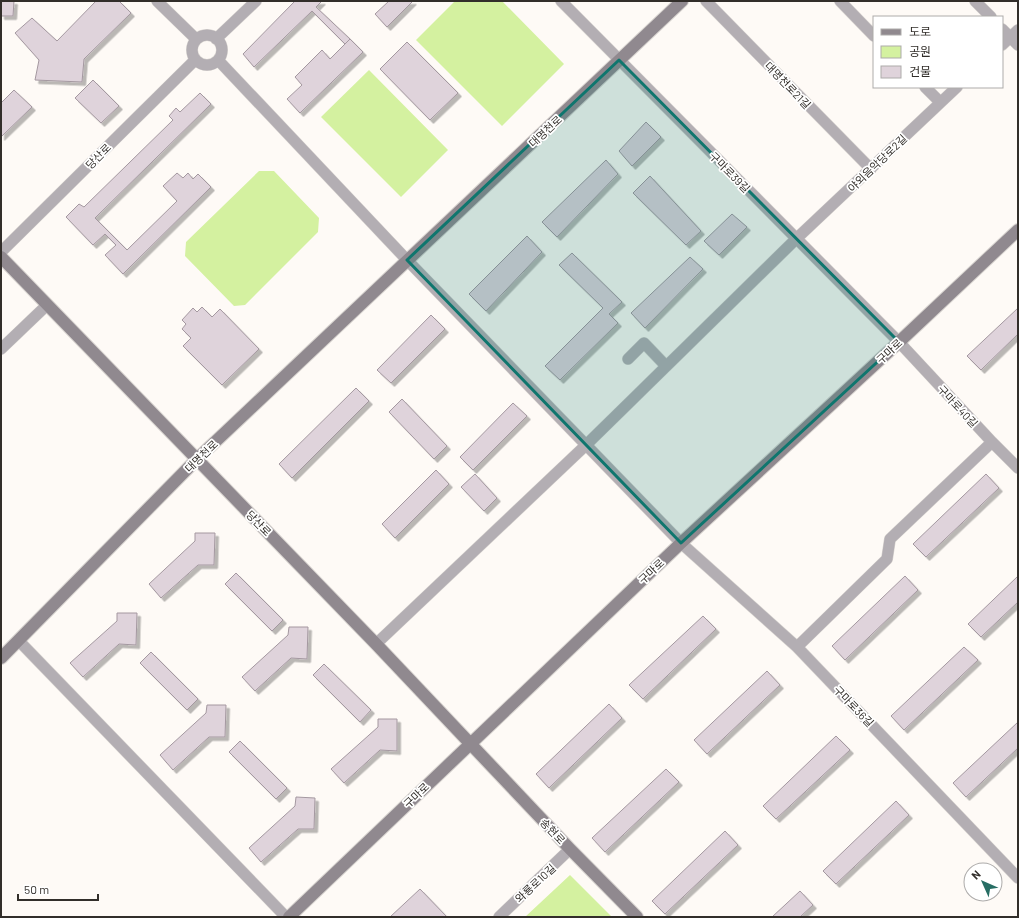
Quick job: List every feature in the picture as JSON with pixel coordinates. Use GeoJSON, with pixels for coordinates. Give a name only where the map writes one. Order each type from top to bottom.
{"type":"FeatureCollection","features":[{"type":"Feature","properties":{"kind":"main road","name":"대명천로"},"geometry":{"type":"LineString","coordinates":[[1,658],[197,459],[682,1]]}},
{"type":"Feature","properties":{"kind":"main road","name":"구마로"},"geometry":{"type":"LineString","coordinates":[[287,917],[681,543],[1018,230]]}},
{"type":"Feature","properties":{"kind":"main road","name":"당산로"},"geometry":{"type":"LineString","coordinates":[[1,257],[470,743]]}},
{"type":"Feature","properties":{"kind":"main road","name":"송현로"},"geometry":{"type":"LineString","coordinates":[[470,743],[570,849],[637,917]]}},
{"type":"Feature","properties":{"kind":"street"},"geometry":{"type":"LineString","coordinates":[[157,1],[196,39]]}},
{"type":"Feature","properties":{"kind":"street"},"geometry":{"type":"LineString","coordinates":[[216,39],[256,1]]}},
{"type":"Feature","properties":{"kind":"street","name":"구마로39길"},"geometry":{"type":"LineString","coordinates":[[561,1],[899,342]]}},
{"type":"Feature","properties":{"kind":"street","name":"대명천로21길"},"geometry":{"type":"LineString","coordinates":[[706,1],[871,169]]}},
{"type":"Feature","properties":{"kind":"street"},"geometry":{"type":"LineString","coordinates":[[840,1],[873,35]]}},
{"type":"Feature","properties":{"kind":"street"},"geometry":{"type":"LineString","coordinates":[[975,1],[990,16]]}},
{"type":"Feature","properties":{"kind":"street"},"geometry":{"type":"LineString","coordinates":[[1003,29],[1012,39]]}},
{"type":"Feature","properties":{"kind":"street"},"geometry":{"type":"LineString","coordinates":[[207,35],[216,39],[222,48],[222,53],[218,60],[208,66],[199,64],[192,56],[191,51],[196,39],[207,35]]}},
{"type":"Feature","properties":{"kind":"street","name":"당산로"},"geometry":{"type":"LineString","coordinates":[[1,252],[195,60]]}},
{"type":"Feature","properties":{"kind":"street"},"geometry":{"type":"LineString","coordinates":[[218,60],[407,260]]}},
{"type":"Feature","properties":{"kind":"street"},"geometry":{"type":"LineString","coordinates":[[926,88],[940,102]]}},
{"type":"Feature","properties":{"kind":"street","name":"야외음악당로2길"},"geometry":{"type":"LineString","coordinates":[[376,644],[586,445],[796,239],[956,88]]}},
{"type":"Feature","properties":{"kind":"street","name":"구마로36길"},"geometry":{"type":"LineString","coordinates":[[407,260],[681,543],[797,647],[1018,878]]}},
{"type":"Feature","properties":{"kind":"street"},"geometry":{"type":"LineString","coordinates":[[1,349],[47,305]]}},
{"type":"Feature","properties":{"kind":"street","name":"구마로40길"},"geometry":{"type":"LineString","coordinates":[[899,342],[1018,468]]}},
{"type":"Feature","properties":{"kind":"street"},"geometry":{"type":"LineString","coordinates":[[628,359],[644,343],[666,366]]}},
{"type":"Feature","properties":{"kind":"street"},"geometry":{"type":"LineString","coordinates":[[797,647],[887,559],[890,539],[992,442]]}},
{"type":"Feature","properties":{"kind":"street"},"geometry":{"type":"LineString","coordinates":[[19,641],[287,917]]}},
{"type":"Feature","properties":{"kind":"street","name":"와룡로10길"},"geometry":{"type":"LineString","coordinates":[[499,917],[570,849]]}},
{"type":"Feature","properties":{"kind":"highlighted area"},"geometry":{"type":"Polygon","coordinates":[[[619,60],[899,342],[681,543],[407,260],[619,60]]]}},
{"type":"Feature","properties":{"kind":"green space"},"geometry":{"type":"Polygon","coordinates":[[[455,1],[502,1],[564,64],[502,126],[416,40],[455,1]]]}},
{"type":"Feature","properties":{"kind":"green space"},"geometry":{"type":"Polygon","coordinates":[[[369,70],[448,150],[401,197],[321,117],[369,70]]]}},
{"type":"Feature","properties":{"kind":"green space"},"geometry":{"type":"Polygon","coordinates":[[[259,171],[274,171],[319,218],[318,232],[245,305],[234,306],[185,256],[186,242],[259,171]]]}},
{"type":"Feature","properties":{"kind":"green space"},"geometry":{"type":"Polygon","coordinates":[[[570,875],[612,917],[525,917],[570,875]]]}},
{"type":"Feature","properties":{"kind":"building"},"geometry":{"type":"Polygon","coordinates":[[[1,1],[14,1],[13,16],[1,16],[1,1]]]}},
{"type":"Feature","properties":{"kind":"building"},"geometry":{"type":"Polygon","coordinates":[[[96,1],[119,1],[131,13],[84,59],[82,82],[35,80],[39,60],[15,33],[32,18],[57,41],[96,1]]]}},
{"type":"Feature","properties":{"kind":"building"},"geometry":{"type":"Polygon","coordinates":[[[295,1],[322,1],[316,7],[350,39],[345,44],[312,11],[254,67],[243,54],[295,1]]]}},
{"type":"Feature","properties":{"kind":"building"},"geometry":{"type":"Polygon","coordinates":[[[389,1],[413,1],[387,27],[375,14],[389,1]]]}},
{"type":"Feature","properties":{"kind":"building"},"geometry":{"type":"Polygon","coordinates":[[[350,39],[363,52],[300,113],[287,99],[302,85],[295,77],[322,50],[330,59],[350,39]]]}},
{"type":"Feature","properties":{"kind":"building"},"geometry":{"type":"Polygon","coordinates":[[[407,42],[458,93],[430,120],[380,69],[407,42]]]}},
{"type":"Feature","properties":{"kind":"building"},"geometry":{"type":"Polygon","coordinates":[[[93,80],[119,106],[101,123],[75,98],[93,80]]]}},
{"type":"Feature","properties":{"kind":"building"},"geometry":{"type":"Polygon","coordinates":[[[14,90],[32,107],[1,137],[1,103],[14,90]]]}},
{"type":"Feature","properties":{"kind":"building"},"geometry":{"type":"Polygon","coordinates":[[[200,93],[211,104],[95,218],[127,250],[177,201],[163,186],[177,173],[183,178],[188,173],[193,179],[198,174],[211,187],[123,274],[105,255],[116,245],[105,234],[93,245],[66,217],[79,204],[84,207],[173,120],[169,116],[176,108],[180,112],[200,93]]]}},
{"type":"Feature","properties":{"kind":"building"},"geometry":{"type":"Polygon","coordinates":[[[646,122],[661,137],[632,166],[619,151],[646,122]]]}},
{"type":"Feature","properties":{"kind":"building"},"geometry":{"type":"Polygon","coordinates":[[[606,160],[618,174],[557,237],[542,222],[606,160]]]}},
{"type":"Feature","properties":{"kind":"building"},"geometry":{"type":"Polygon","coordinates":[[[650,176],[701,231],[686,245],[633,193],[650,176]]]}},
{"type":"Feature","properties":{"kind":"building"},"geometry":{"type":"Polygon","coordinates":[[[732,214],[747,227],[719,255],[704,241],[732,214]]]}},
{"type":"Feature","properties":{"kind":"building"},"geometry":{"type":"Polygon","coordinates":[[[527,236],[542,252],[486,311],[469,294],[527,236]]]}},
{"type":"Feature","properties":{"kind":"building"},"geometry":{"type":"Polygon","coordinates":[[[572,253],[622,302],[609,314],[618,323],[560,380],[545,366],[603,308],[559,265],[572,253]]]}},
{"type":"Feature","properties":{"kind":"building"},"geometry":{"type":"Polygon","coordinates":[[[690,257],[703,269],[645,328],[631,313],[690,257]]]}},
{"type":"Feature","properties":{"kind":"building"},"geometry":{"type":"Polygon","coordinates":[[[202,307],[212,317],[220,309],[259,349],[222,385],[183,346],[191,338],[182,329],[186,324],[182,320],[193,308],[197,312],[202,307]]]}},
{"type":"Feature","properties":{"kind":"building"},"geometry":{"type":"Polygon","coordinates":[[[1018,308],[1018,334],[981,370],[967,356],[1018,308]]]}},
{"type":"Feature","properties":{"kind":"building"},"geometry":{"type":"Polygon","coordinates":[[[431,315],[445,329],[391,383],[377,370],[431,315]]]}},
{"type":"Feature","properties":{"kind":"building"},"geometry":{"type":"Polygon","coordinates":[[[356,388],[369,401],[292,478],[279,464],[356,388]]]}},
{"type":"Feature","properties":{"kind":"building"},"geometry":{"type":"Polygon","coordinates":[[[402,399],[447,446],[434,459],[389,412],[402,399]]]}},
{"type":"Feature","properties":{"kind":"building"},"geometry":{"type":"Polygon","coordinates":[[[513,403],[527,416],[473,470],[460,457],[513,403]]]}},
{"type":"Feature","properties":{"kind":"building"},"geometry":{"type":"Polygon","coordinates":[[[436,470],[449,484],[395,538],[382,524],[436,470]]]}},
{"type":"Feature","properties":{"kind":"building"},"geometry":{"type":"Polygon","coordinates":[[[475,474],[497,498],[484,511],[461,487],[475,474]]]}},
{"type":"Feature","properties":{"kind":"building"},"geometry":{"type":"Polygon","coordinates":[[[986,474],[999,488],[926,557],[913,544],[986,474]]]}},
{"type":"Feature","properties":{"kind":"building"},"geometry":{"type":"Polygon","coordinates":[[[195,533],[215,533],[214,565],[198,565],[161,598],[149,584],[195,541],[195,533]]]}},
{"type":"Feature","properties":{"kind":"building"},"geometry":{"type":"Polygon","coordinates":[[[236,573],[283,620],[272,631],[225,584],[236,573]]]}},
{"type":"Feature","properties":{"kind":"building"},"geometry":{"type":"Polygon","coordinates":[[[905,576],[918,590],[845,660],[832,646],[905,576]]]}},
{"type":"Feature","properties":{"kind":"building"},"geometry":{"type":"Polygon","coordinates":[[[1018,576],[1018,602],[981,637],[968,624],[1018,576]]]}},
{"type":"Feature","properties":{"kind":"building"},"geometry":{"type":"Polygon","coordinates":[[[117,613],[137,613],[136,645],[119,644],[83,677],[70,663],[117,621],[117,613]]]}},
{"type":"Feature","properties":{"kind":"building"},"geometry":{"type":"Polygon","coordinates":[[[703,616],[716,629],[643,699],[629,685],[703,616]]]}},
{"type":"Feature","properties":{"kind":"building"},"geometry":{"type":"Polygon","coordinates":[[[289,627],[308,627],[307,659],[291,658],[255,691],[242,677],[288,635],[289,627]]]}},
{"type":"Feature","properties":{"kind":"building"},"geometry":{"type":"Polygon","coordinates":[[[964,647],[978,660],[904,730],[891,716],[964,647]]]}},
{"type":"Feature","properties":{"kind":"building"},"geometry":{"type":"Polygon","coordinates":[[[151,652],[198,699],[187,710],[140,663],[151,652]]]}},
{"type":"Feature","properties":{"kind":"building"},"geometry":{"type":"Polygon","coordinates":[[[324,664],[371,710],[360,722],[313,675],[324,664]]]}},
{"type":"Feature","properties":{"kind":"building"},"geometry":{"type":"Polygon","coordinates":[[[767,671],[780,685],[707,754],[694,740],[767,671]]]}},
{"type":"Feature","properties":{"kind":"building"},"geometry":{"type":"Polygon","coordinates":[[[609,704],[622,718],[549,788],[536,774],[609,704]]]}},
{"type":"Feature","properties":{"kind":"building"},"geometry":{"type":"Polygon","coordinates":[[[207,705],[226,705],[225,737],[209,737],[173,770],[160,755],[206,713],[207,705]]]}},
{"type":"Feature","properties":{"kind":"building"},"geometry":{"type":"Polygon","coordinates":[[[378,719],[397,719],[397,751],[380,750],[344,783],[331,769],[378,727],[378,719]]]}},
{"type":"Feature","properties":{"kind":"building"},"geometry":{"type":"Polygon","coordinates":[[[1018,722],[1018,748],[966,797],[953,783],[1018,722]]]}},
{"type":"Feature","properties":{"kind":"building"},"geometry":{"type":"Polygon","coordinates":[[[836,736],[850,750],[776,819],[763,806],[836,736]]]}},
{"type":"Feature","properties":{"kind":"building"},"geometry":{"type":"Polygon","coordinates":[[[240,741],[287,788],[276,799],[229,752],[240,741]]]}},
{"type":"Feature","properties":{"kind":"building"},"geometry":{"type":"Polygon","coordinates":[[[666,769],[679,782],[605,852],[592,838],[666,769]]]}},
{"type":"Feature","properties":{"kind":"building"},"geometry":{"type":"Polygon","coordinates":[[[296,797],[315,798],[314,829],[298,829],[261,862],[249,848],[295,806],[296,797]]]}},
{"type":"Feature","properties":{"kind":"building"},"geometry":{"type":"Polygon","coordinates":[[[896,801],[909,815],[836,884],[823,871],[896,801]]]}},
{"type":"Feature","properties":{"kind":"building"},"geometry":{"type":"Polygon","coordinates":[[[725,831],[738,845],[665,914],[652,901],[725,831]]]}},
{"type":"Feature","properties":{"kind":"building"},"geometry":{"type":"Polygon","coordinates":[[[420,889],[447,917],[390,917],[420,889]]]}},
{"type":"Feature","properties":{"kind":"building"},"geometry":{"type":"Polygon","coordinates":[[[800,891],[813,905],[800,917],[772,917],[800,891]]]}}]}
